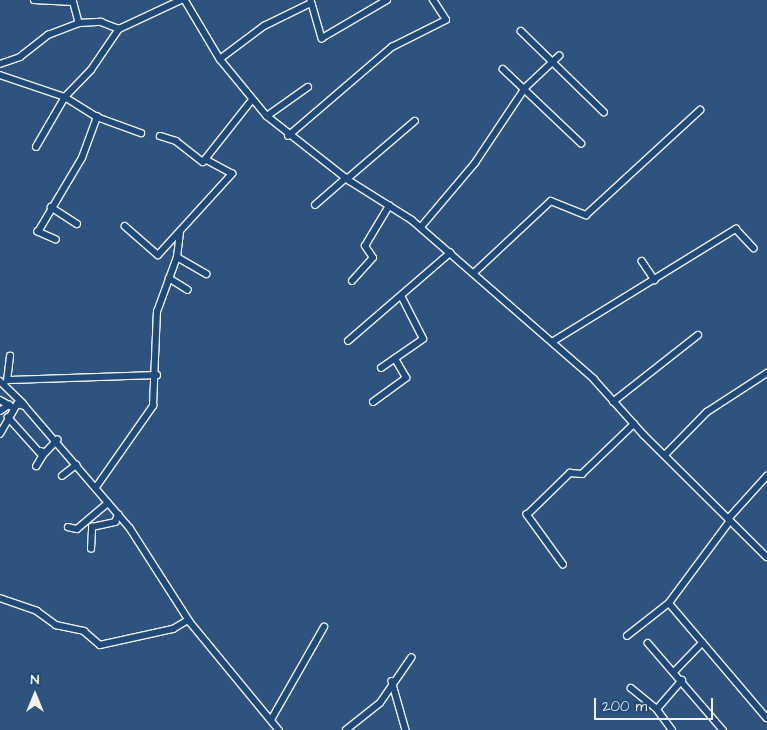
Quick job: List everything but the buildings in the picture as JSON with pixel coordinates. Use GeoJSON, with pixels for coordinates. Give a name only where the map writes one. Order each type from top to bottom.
{"type":"FeatureCollection","features":[{"type":"Feature","properties":{"kind":"street"},"geometry":{"type":"LineString","coordinates":[[34,0],[73,1],[78,23]]}},
{"type":"Feature","properties":{"kind":"street"},"geometry":{"type":"LineString","coordinates":[[36,147],[65,97],[91,70],[119,29],[181,0]]}},
{"type":"Feature","properties":{"kind":"street"},"geometry":{"type":"LineString","coordinates":[[185,0],[220,59],[267,116],[288,136],[347,179],[421,227],[474,273],[552,342],[767,558]]}},
{"type":"Feature","properties":{"kind":"street"},"geometry":{"type":"LineString","coordinates":[[220,59],[264,26],[311,1],[322,38],[386,0]]}},
{"type":"Feature","properties":{"kind":"street"},"geometry":{"type":"LineString","coordinates":[[288,136],[392,48],[446,20],[433,0]]}},
{"type":"Feature","properties":{"kind":"street"},"geometry":{"type":"LineString","coordinates":[[0,64],[20,58],[48,35],[78,23],[101,22],[119,29]]}},
{"type":"Feature","properties":{"kind":"street"},"geometry":{"type":"LineString","coordinates":[[521,31],[604,112]]}},
{"type":"Feature","properties":{"kind":"street"},"geometry":{"type":"LineString","coordinates":[[421,227],[475,163],[525,88],[559,56]]}},
{"type":"Feature","properties":{"kind":"street"},"geometry":{"type":"LineString","coordinates":[[502,69],[525,88],[581,143]]}},
{"type":"Feature","properties":{"kind":"street"},"geometry":{"type":"LineString","coordinates":[[0,75],[65,97],[98,117],[141,133]]}},
{"type":"Feature","properties":{"kind":"street"},"geometry":{"type":"LineString","coordinates":[[267,116],[308,87]]}},
{"type":"Feature","properties":{"kind":"street"},"geometry":{"type":"LineString","coordinates":[[206,160],[252,100]]}},
{"type":"Feature","properties":{"kind":"street"},"geometry":{"type":"LineString","coordinates":[[474,273],[551,201],[586,215],[700,110]]}},
{"type":"Feature","properties":{"kind":"street"},"geometry":{"type":"LineString","coordinates":[[56,240],[38,232],[50,207],[82,158],[98,117]]}},
{"type":"Feature","properties":{"kind":"street"},"geometry":{"type":"LineString","coordinates":[[315,205],[415,122]]}},
{"type":"Feature","properties":{"kind":"street"},"geometry":{"type":"LineString","coordinates":[[124,226],[158,255],[180,234],[232,174],[206,160],[196,161],[176,141],[160,136]]}},
{"type":"Feature","properties":{"kind":"street"},"geometry":{"type":"LineString","coordinates":[[352,282],[374,258],[365,246],[389,206]]}},
{"type":"Feature","properties":{"kind":"street"},"geometry":{"type":"LineString","coordinates":[[50,207],[77,224]]}},
{"type":"Feature","properties":{"kind":"street"},"geometry":{"type":"LineString","coordinates":[[552,342],[736,229],[754,248]]}},
{"type":"Feature","properties":{"kind":"street"},"geometry":{"type":"LineString","coordinates":[[97,486],[152,406],[157,376],[157,312],[177,257],[180,234]]}},
{"type":"Feature","properties":{"kind":"street"},"geometry":{"type":"LineString","coordinates":[[348,341],[402,298],[450,254]]}},
{"type":"Feature","properties":{"kind":"street"},"geometry":{"type":"LineString","coordinates":[[177,257],[207,274]]}},
{"type":"Feature","properties":{"kind":"street"},"geometry":{"type":"LineString","coordinates":[[642,261],[655,280]]}},
{"type":"Feature","properties":{"kind":"street"},"geometry":{"type":"LineString","coordinates":[[169,278],[188,290]]}},
{"type":"Feature","properties":{"kind":"street"},"geometry":{"type":"LineString","coordinates":[[381,368],[423,339],[402,298]]}},
{"type":"Feature","properties":{"kind":"street"},"geometry":{"type":"LineString","coordinates":[[613,402],[698,335]]}},
{"type":"Feature","properties":{"kind":"street"},"geometry":{"type":"LineString","coordinates":[[10,356],[5,381],[25,406],[57,440],[76,465],[97,486],[108,503],[143,546],[188,620],[279,730]]}},
{"type":"Feature","properties":{"kind":"street"},"geometry":{"type":"LineString","coordinates":[[373,402],[406,378],[395,359]]}},
{"type":"Feature","properties":{"kind":"street"},"geometry":{"type":"LineString","coordinates":[[665,455],[707,412],[767,373]]}},
{"type":"Feature","properties":{"kind":"street"},"geometry":{"type":"LineString","coordinates":[[5,381],[157,376]]}},
{"type":"Feature","properties":{"kind":"street"},"geometry":{"type":"LineString","coordinates":[[0,400],[12,406]]}},
{"type":"Feature","properties":{"kind":"street"},"geometry":{"type":"LineString","coordinates":[[0,411],[20,403],[25,406]]}},
{"type":"Feature","properties":{"kind":"street"},"geometry":{"type":"LineString","coordinates":[[0,434],[12,406]]}},
{"type":"Feature","properties":{"kind":"street"},"geometry":{"type":"LineString","coordinates":[[8,417],[40,453],[43,460],[38,466]]}},
{"type":"Feature","properties":{"kind":"street"},"geometry":{"type":"LineString","coordinates":[[563,565],[527,515],[570,473],[582,474],[634,424]]}},
{"type":"Feature","properties":{"kind":"street"},"geometry":{"type":"LineString","coordinates":[[40,453],[57,440]]}},
{"type":"Feature","properties":{"kind":"street"},"geometry":{"type":"LineString","coordinates":[[62,476],[76,465]]}},
{"type":"Feature","properties":{"kind":"street"},"geometry":{"type":"LineString","coordinates":[[627,636],[669,603],[729,520],[767,476]]}},
{"type":"Feature","properties":{"kind":"street"},"geometry":{"type":"LineString","coordinates":[[68,527],[77,529],[108,503]]}},
{"type":"Feature","properties":{"kind":"street"},"geometry":{"type":"LineString","coordinates":[[91,549],[92,527],[115,522],[118,515]]}},
{"type":"Feature","properties":{"kind":"street"},"geometry":{"type":"LineString","coordinates":[[0,598],[37,611],[56,625],[84,631],[100,645],[173,629],[188,620]]}},
{"type":"Feature","properties":{"kind":"street"},"geometry":{"type":"LineString","coordinates":[[669,603],[767,718]]}},
{"type":"Feature","properties":{"kind":"street"},"geometry":{"type":"LineString","coordinates":[[271,720],[324,627]]}},
{"type":"Feature","properties":{"kind":"street"},"geometry":{"type":"LineString","coordinates":[[675,671],[702,643]]}},
{"type":"Feature","properties":{"kind":"street"},"geometry":{"type":"LineString","coordinates":[[648,644],[675,671],[723,730]]}},
{"type":"Feature","properties":{"kind":"street"},"geometry":{"type":"LineString","coordinates":[[346,730],[380,703],[392,682],[411,658]]}},
{"type":"Feature","properties":{"kind":"street"},"geometry":{"type":"LineString","coordinates":[[657,709],[682,680]]}},
{"type":"Feature","properties":{"kind":"street"},"geometry":{"type":"LineString","coordinates":[[392,682],[406,730]]}},
{"type":"Feature","properties":{"kind":"street"},"geometry":{"type":"LineString","coordinates":[[631,688],[657,709],[672,730]]}}]}
